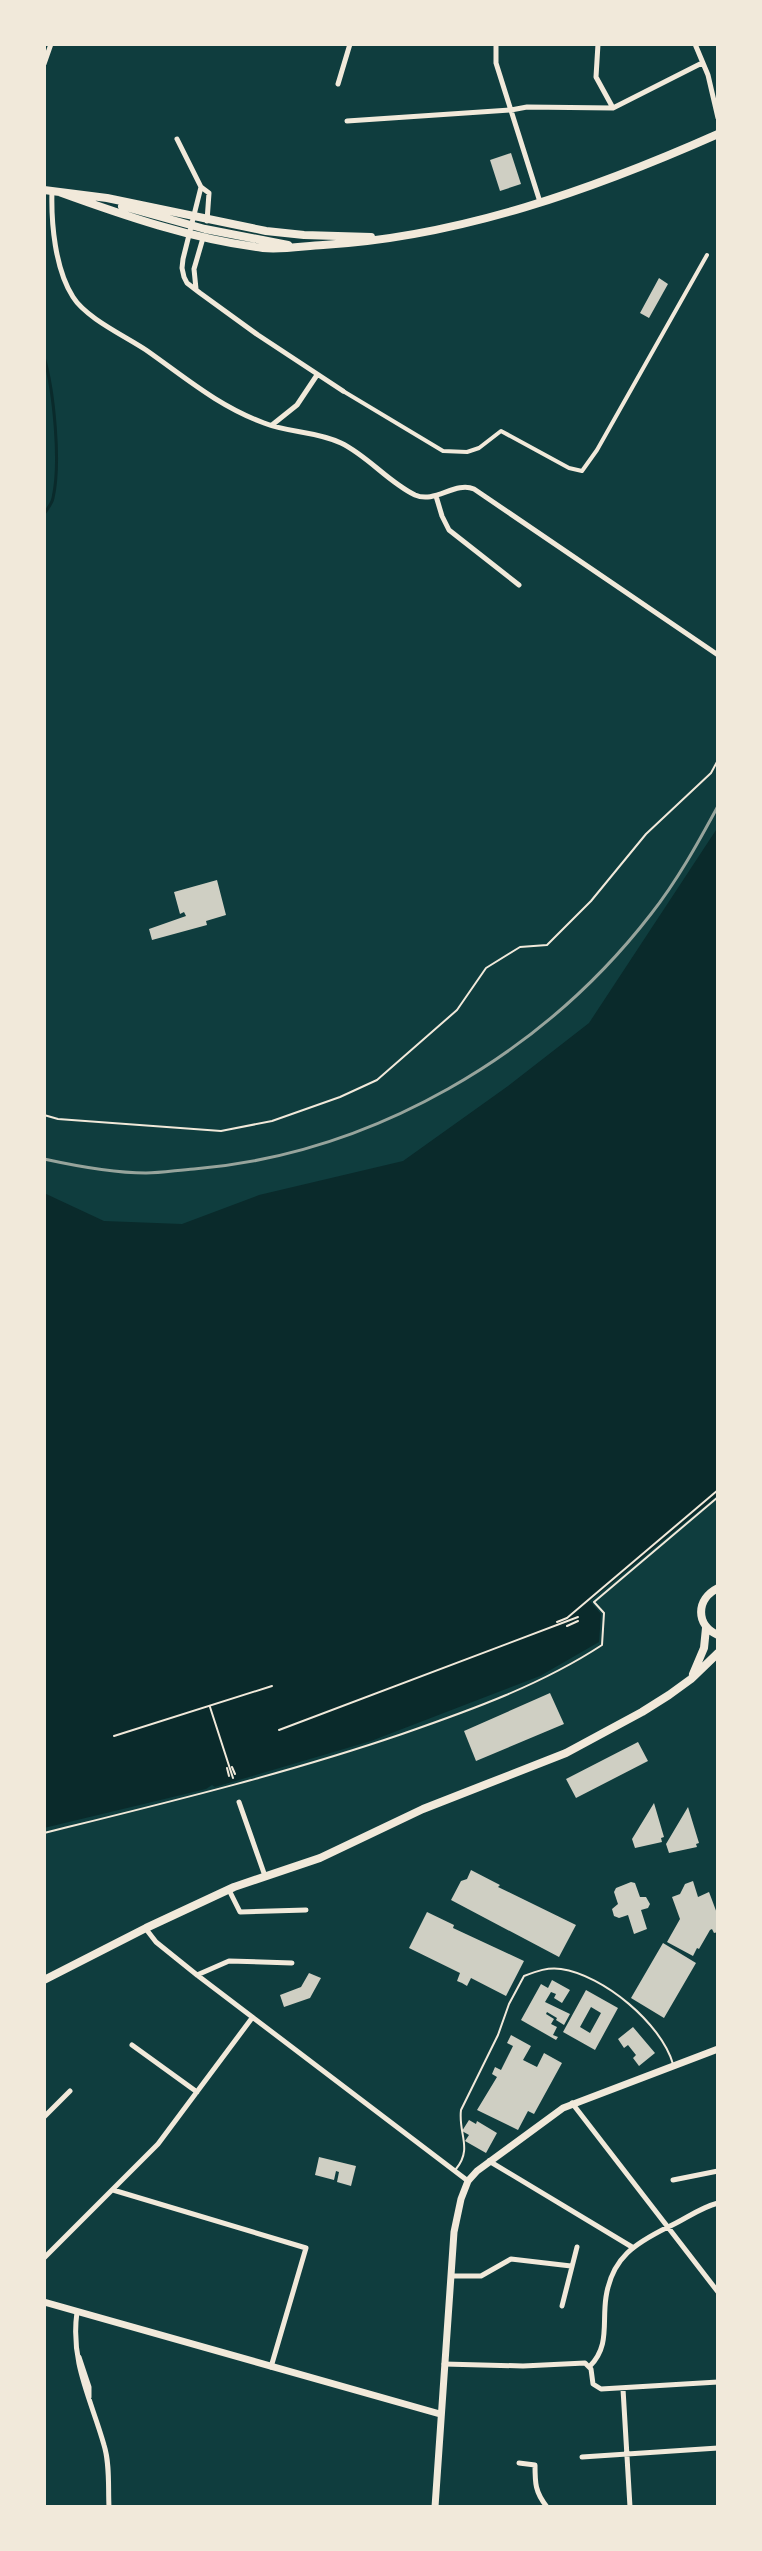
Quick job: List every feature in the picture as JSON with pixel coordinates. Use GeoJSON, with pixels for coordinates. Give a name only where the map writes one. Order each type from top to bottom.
{"type":"FeatureCollection","features":[{"type":"Feature","properties":{"kind":"highway"},"geometry":{"type":"LineString","coordinates":[[52,191],[190,225],[266,248],[356,243],[442,228],[540,202],[652,164],[718,134]]}},
{"type":"Feature","properties":{"kind":"highway"},"geometry":{"type":"LineString","coordinates":[[52,191],[107,198],[205,229],[396,237]]}},
{"type":"Feature","properties":{"kind":"highway"},"geometry":{"type":"LineString","coordinates":[[718,1579],[714,1590],[700,1607],[702,1622],[718,1635]]}},
{"type":"Feature","properties":{"kind":"highway"},"geometry":{"type":"LineString","coordinates":[[691,1679],[704,1648],[706,1628]]}},
{"type":"Feature","properties":{"kind":"highway"},"geometry":{"type":"LineString","coordinates":[[44,1980],[228,1889],[320,1858],[423,1809],[566,1753],[642,1712],[691,1679],[718,1653]]}},
{"type":"Feature","properties":{"kind":"main road"},"geometry":{"type":"LineString","coordinates":[[435,2507],[454,2232],[468,2181],[489,2161],[572,2103],[718,2049]]}},
{"type":"Feature","properties":{"kind":"main road"},"geometry":{"type":"LineString","coordinates":[[44,2302],[440,2414]]}},
{"type":"Feature","properties":{"kind":"street"},"geometry":{"type":"LineString","coordinates":[[44,64],[51,44]]}},
{"type":"Feature","properties":{"kind":"street"},"geometry":{"type":"LineString","coordinates":[[338,84],[350,44]]}},
{"type":"Feature","properties":{"kind":"street"},"geometry":{"type":"LineString","coordinates":[[496,44],[496,63],[540,202]]}},
{"type":"Feature","properties":{"kind":"street"},"geometry":{"type":"LineString","coordinates":[[598,44],[596,77],[613,108]]}},
{"type":"Feature","properties":{"kind":"street"},"geometry":{"type":"LineString","coordinates":[[695,44],[708,75],[718,118]]}},
{"type":"Feature","properties":{"kind":"street"},"geometry":{"type":"LineString","coordinates":[[347,121],[527,107],[613,108],[702,63]]}},
{"type":"Feature","properties":{"kind":"street"},"geometry":{"type":"LineString","coordinates":[[177,139],[201,187],[209,193],[205,229],[194,269],[196,289]]}},
{"type":"Feature","properties":{"kind":"street"},"geometry":{"type":"LineString","coordinates":[[201,187],[182,268],[187,283],[247,328],[317,375],[443,451],[467,452],[479,448],[501,431],[569,468],[582,471],[597,450],[707,255]]}},
{"type":"Feature","properties":{"kind":"street"},"geometry":{"type":"LineString","coordinates":[[52,191],[55,244],[73,298],[87,312],[147,351],[197,389],[271,426],[305,431],[342,443],[417,496],[436,496],[463,487],[474,489],[718,655]]}},
{"type":"Feature","properties":{"kind":"street"},"geometry":{"type":"LineString","coordinates":[[271,426],[297,405],[317,375]]}},
{"type":"Feature","properties":{"kind":"street"},"geometry":{"type":"LineString","coordinates":[[436,496],[449,530],[519,585]]}},
{"type":"Feature","properties":{"kind":"street"},"geometry":{"type":"LineString","coordinates":[[239,1802],[265,1876]]}},
{"type":"Feature","properties":{"kind":"street"},"geometry":{"type":"LineString","coordinates":[[228,1889],[240,1912],[306,1910]]}},
{"type":"Feature","properties":{"kind":"street"},"geometry":{"type":"LineString","coordinates":[[146,1928],[156,1942],[197,1975],[468,2181]]}},
{"type":"Feature","properties":{"kind":"street"},"geometry":{"type":"LineString","coordinates":[[197,1975],[229,1961],[292,1963]]}},
{"type":"Feature","properties":{"kind":"street"},"geometry":{"type":"LineString","coordinates":[[44,2258],[158,2144],[252,2018]]}},
{"type":"Feature","properties":{"kind":"street"},"geometry":{"type":"LineString","coordinates":[[132,2045],[197,2092]]}},
{"type":"Feature","properties":{"kind":"street"},"geometry":{"type":"LineString","coordinates":[[44,2117],[70,2091]]}},
{"type":"Feature","properties":{"kind":"street"},"geometry":{"type":"LineString","coordinates":[[572,2103],[718,2292]]}},
{"type":"Feature","properties":{"kind":"street"},"geometry":{"type":"LineString","coordinates":[[489,2161],[632,2247]]}},
{"type":"Feature","properties":{"kind":"street"},"geometry":{"type":"LineString","coordinates":[[673,2180],[718,2171]]}},
{"type":"Feature","properties":{"kind":"street"},"geometry":{"type":"LineString","coordinates":[[113,2190],[306,2248],[271,2367]]}},
{"type":"Feature","properties":{"kind":"street"},"geometry":{"type":"LineString","coordinates":[[718,2203],[702,2208],[632,2247],[616,2267],[609,2284],[603,2347],[590,2366],[593,2384],[601,2389],[718,2382]]}},
{"type":"Feature","properties":{"kind":"street"},"geometry":{"type":"LineString","coordinates":[[562,2306],[577,2247]]}},
{"type":"Feature","properties":{"kind":"street"},"geometry":{"type":"LineString","coordinates":[[451,2276],[481,2276],[511,2259],[571,2266]]}},
{"type":"Feature","properties":{"kind":"street"},"geometry":{"type":"LineString","coordinates":[[77,2312],[75,2330],[79,2368],[106,2455],[109,2507]]}},
{"type":"Feature","properties":{"kind":"street"},"geometry":{"type":"LineString","coordinates":[[444,2364],[523,2366],[585,2363],[590,2366]]}},
{"type":"Feature","properties":{"kind":"street"},"geometry":{"type":"LineString","coordinates":[[623,2389],[630,2507]]}},
{"type":"Feature","properties":{"kind":"street"},"geometry":{"type":"LineString","coordinates":[[582,2457],[718,2448]]}},
{"type":"Feature","properties":{"kind":"street"},"geometry":{"type":"LineString","coordinates":[[519,2463],[535,2465],[534,2486],[547,2507]]}},
{"type":"Feature","properties":{"kind":"lane"},"geometry":{"type":"LineString","coordinates":[[455,2170],[466,2148],[459,2124],[461,2110],[524,1976],[542,1969],[558,1969],[604,1986],[644,2018],[671,2055],[674,2066]]}},
{"type":"Feature","properties":{"kind":"path"},"geometry":{"type":"LineString","coordinates":[[44,1115],[58,1119],[221,1131],[272,1121],[377,1080],[457,1010],[486,968],[520,947],[547,945],[591,901],[646,834],[711,773],[718,760]]}},
{"type":"Feature","properties":{"kind":"path"},"geometry":{"type":"LineString","coordinates":[[557,1622],[567,1618],[718,1490]]}},
{"type":"Feature","properties":{"kind":"path"},"geometry":{"type":"LineString","coordinates":[[44,1833],[330,1759],[436,1722],[551,1676],[602,1645],[604,1613],[594,1602],[718,1497]]}},
{"type":"Feature","properties":{"kind":"path"},"geometry":{"type":"LineString","coordinates":[[279,1730],[578,1619],[567,1626]]}},
{"type":"Feature","properties":{"kind":"path"},"geometry":{"type":"LineString","coordinates":[[114,1736],[272,1686]]}},
{"type":"Feature","properties":{"kind":"path"},"geometry":{"type":"LineString","coordinates":[[210,1707],[232,1776]]}},
{"type":"Feature","properties":{"kind":"path"},"geometry":{"type":"LineString","coordinates":[[218,1757],[226,1755]]}},
{"type":"Feature","properties":{"kind":"path"},"geometry":{"type":"LineString","coordinates":[[232,1767],[232,1776]]}},
{"type":"Feature","properties":{"kind":"path"},"geometry":{"type":"LineString","coordinates":[[227,1768],[232,1776]]}},
{"type":"Feature","properties":{"kind":"water"},"geometry":{"type":"Polygon","coordinates":[[[718,827],[718,1495],[590,1601],[601,1614],[599,1642],[540,1676],[371,1741],[215,1787],[212,1785],[44,1828],[44,1193],[104,1221],[182,1224],[259,1195],[403,1161],[589,1023],[718,827]]]}},
{"type":"Feature","properties":{"kind":"building"},"geometry":{"type":"Polygon","coordinates":[[[511,153],[521,184],[500,191],[490,160],[511,153]]]}},
{"type":"Feature","properties":{"kind":"building"},"geometry":{"type":"Polygon","coordinates":[[[659,278],[668,284],[649,318],[640,313],[659,278]]]}},
{"type":"Feature","properties":{"kind":"building"},"geometry":{"type":"Polygon","coordinates":[[[217,880],[226,915],[206,921],[207,925],[152,940],[149,929],[186,916],[184,912],[180,914],[174,892],[217,880]]]}},
{"type":"Feature","properties":{"kind":"building"},"geometry":{"type":"Polygon","coordinates":[[[550,1693],[564,1724],[476,1761],[464,1731],[550,1693]]]}},
{"type":"Feature","properties":{"kind":"building"},"geometry":{"type":"Polygon","coordinates":[[[638,1742],[648,1761],[576,1798],[566,1779],[638,1742]]]}},
{"type":"Feature","properties":{"kind":"building"},"geometry":{"type":"Polygon","coordinates":[[[654,1803],[664,1837],[661,1838],[662,1842],[635,1848],[632,1839],[654,1803]]]}},
{"type":"Feature","properties":{"kind":"building"},"geometry":{"type":"Polygon","coordinates":[[[688,1807],[699,1843],[697,1847],[669,1853],[666,1844],[688,1807]]]}},
{"type":"Feature","properties":{"kind":"building"},"geometry":{"type":"Polygon","coordinates":[[[471,1870],[500,1885],[498,1887],[576,1925],[559,1957],[451,1900],[471,1870]]]}},
{"type":"Feature","properties":{"kind":"building"},"geometry":{"type":"Polygon","coordinates":[[[693,1881],[698,1897],[709,1892],[718,1916],[718,1932],[710,1930],[693,1956],[667,1942],[680,1919],[672,1897],[680,1894],[685,1884],[693,1881]]]}},
{"type":"Feature","properties":{"kind":"building"},"geometry":{"type":"Polygon","coordinates":[[[635,1883],[640,1897],[646,1897],[650,1904],[641,1910],[647,1929],[634,1934],[628,1915],[619,1918],[614,1916],[612,1909],[618,1904],[614,1892],[616,1888],[635,1883]]]}},
{"type":"Feature","properties":{"kind":"building"},"geometry":{"type":"Polygon","coordinates":[[[427,1912],[454,1925],[453,1928],[524,1961],[506,1996],[471,1978],[467,1986],[457,1981],[460,1973],[409,1948],[427,1912]]]}},
{"type":"Feature","properties":{"kind":"building"},"geometry":{"type":"Polygon","coordinates":[[[663,1943],[696,1963],[664,2018],[631,1998],[663,1943]]]}},
{"type":"Feature","properties":{"kind":"building"},"geometry":{"type":"Polygon","coordinates":[[[309,1973],[321,1978],[310,1998],[284,2007],[280,1995],[301,1987],[309,1973]]]}},
{"type":"Feature","properties":{"kind":"building"},"geometry":{"type":"Polygon","coordinates":[[[552,1980],[570,1990],[562,2003],[551,1992],[545,2002],[570,2014],[564,2025],[547,2012],[554,2019],[551,2024],[557,2027],[553,2035],[558,2037],[556,2040],[521,2020],[541,1984],[548,1988],[552,1980]]]}},
{"type":"Feature","properties":{"kind":"building"},"geometry":{"type":"Polygon","coordinates":[[[586,1990],[618,2008],[595,2050],[563,2032],[586,1990]],[[591,2007],[580,2027],[590,2033],[601,2013],[591,2007]]]}},
{"type":"Feature","properties":{"kind":"building"},"geometry":{"type":"Polygon","coordinates":[[[633,2027],[655,2053],[639,2066],[633,2058],[636,2055],[628,2045],[624,2048],[618,2039],[633,2027]]]}},
{"type":"Feature","properties":{"kind":"building"},"geometry":{"type":"Polygon","coordinates":[[[511,2035],[531,2046],[523,2060],[537,2067],[544,2053],[562,2063],[534,2114],[528,2111],[518,2130],[477,2110],[497,2077],[492,2074],[495,2067],[501,2070],[513,2046],[507,2043],[511,2035]]]}},
{"type":"Feature","properties":{"kind":"building"},"geometry":{"type":"Polygon","coordinates":[[[469,2120],[476,2124],[477,2121],[497,2133],[486,2153],[465,2141],[469,2135],[462,2131],[469,2120]]]}},
{"type":"Feature","properties":{"kind":"building"},"geometry":{"type":"Polygon","coordinates":[[[319,2157],[356,2166],[351,2186],[337,2182],[339,2172],[336,2171],[334,2180],[315,2175],[319,2157]]]}},
{"type":"Feature","properties":{"kind":"waterway"},"geometry":{"type":"LineString","coordinates":[[44,357],[56,447],[52,500],[44,514]]}},
{"type":"Feature","properties":{"kind":"railway"},"geometry":{"type":"LineString","coordinates":[[44,1159],[82,1167],[146,1173],[260,1160],[325,1143],[388,1119],[448,1089],[505,1053],[559,1011],[607,965],[670,888],[718,806]]}}]}
